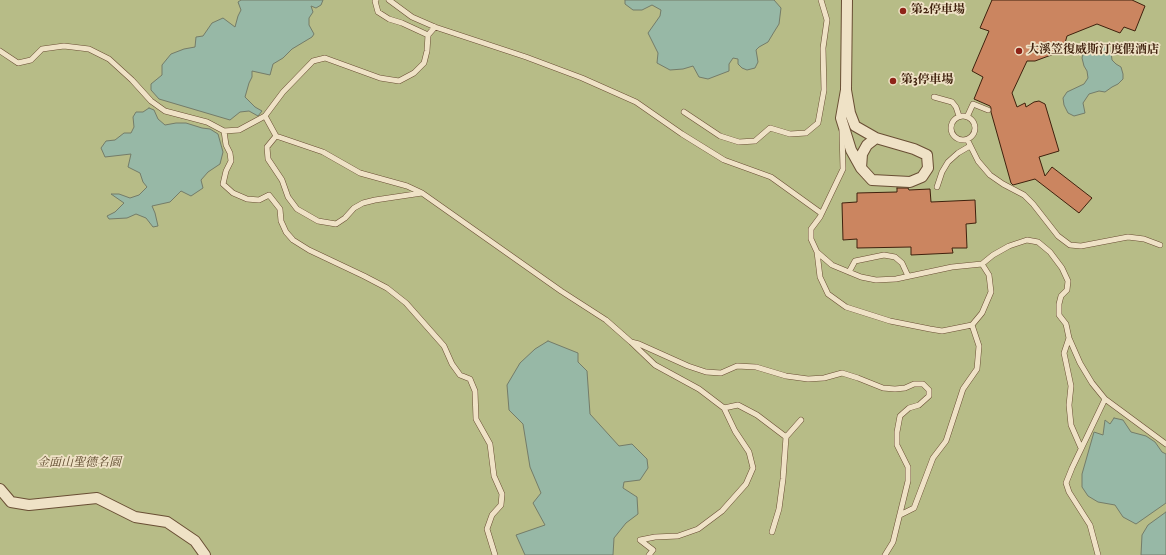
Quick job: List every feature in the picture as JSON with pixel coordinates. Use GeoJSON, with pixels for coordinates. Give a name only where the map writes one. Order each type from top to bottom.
{"type":"FeatureCollection","features":[{"type":"Feature","properties":{"kind":"street"},"geometry":{"type":"LineString","coordinates":[[846,90],[850,113],[855,126],[876,138],[914,149],[927,155],[928,168],[922,177],[910,182],[872,180],[861,168],[851,150],[841,118],[846,90],[847,0]]}},
{"type":"Feature","properties":{"kind":"street"},"geometry":{"type":"LineString","coordinates":[[861,168],[862,154],[867,145],[876,138]]}},
{"type":"Feature","properties":{"kind":"street"},"geometry":{"type":"LineString","coordinates":[[0,489],[11,502],[29,505],[97,498],[135,517],[167,522],[195,541],[205,555]]}},
{"type":"Feature","properties":{"kind":"lane"},"geometry":{"type":"LineString","coordinates":[[376,0],[375,2],[378,12],[389,19],[402,23],[428,35]]}},
{"type":"Feature","properties":{"kind":"lane"},"geometry":{"type":"LineString","coordinates":[[389,0],[412,16],[435,27],[526,57],[582,78],[636,102],[682,134],[724,160],[771,177],[821,213]]}},
{"type":"Feature","properties":{"kind":"lane"},"geometry":{"type":"LineString","coordinates":[[684,112],[720,136],[739,142],[755,141],[770,128],[790,134],[806,133],[818,123],[824,90],[823,48],[826,20],[821,0]]}},
{"type":"Feature","properties":{"kind":"lane"},"geometry":{"type":"LineString","coordinates":[[0,51],[18,63],[31,60],[42,49],[64,46],[89,49],[109,59],[132,80],[151,101],[165,111],[207,122],[224,131],[239,130],[265,116],[282,92],[313,61],[325,58],[380,78],[399,81],[414,73],[424,63],[427,51],[428,35],[435,27]]}},
{"type":"Feature","properties":{"kind":"lane"},"geometry":{"type":"LineString","coordinates":[[934,97],[952,102],[956,107],[959,116]]}},
{"type":"Feature","properties":{"kind":"lane"},"geometry":{"type":"LineString","coordinates":[[967,116],[974,104],[988,110]]}},
{"type":"Feature","properties":{"kind":"lane"},"geometry":{"type":"LineString","coordinates":[[265,116],[276,136],[323,152],[360,173],[407,186],[422,193],[561,291],[606,320],[655,365],[699,389],[724,408],[735,431],[749,452],[753,468],[746,484],[722,512],[698,528],[678,536],[655,537],[640,540],[653,550],[649,555]]}},
{"type":"Feature","properties":{"kind":"lane"},"geometry":{"type":"LineString","coordinates":[[959,116],[967,116],[973,122],[975,129],[972,136],[961,140],[957,139],[952,133],[950,125],[952,121],[959,116]]}},
{"type":"Feature","properties":{"kind":"lane"},"geometry":{"type":"LineString","coordinates":[[841,118],[843,169],[811,230],[811,239],[817,252],[820,277],[828,294],[846,307],[890,321],[942,331],[972,325],[982,313],[991,292],[989,275],[982,264]]}},
{"type":"Feature","properties":{"kind":"lane"},"geometry":{"type":"LineString","coordinates":[[224,131],[226,145],[230,153],[231,161],[226,171],[223,184],[233,193],[248,199],[259,200],[269,195],[280,209],[286,232],[293,240],[309,250],[387,288],[406,303],[444,346],[452,364],[460,375],[470,379],[476,391],[476,419],[490,444],[494,476],[502,494],[501,505],[492,515],[486,529],[495,555]]}},
{"type":"Feature","properties":{"kind":"lane"},"geometry":{"type":"LineString","coordinates":[[276,136],[267,148],[268,159],[282,180],[288,197],[297,209],[318,220],[336,224],[345,218],[354,208],[363,203],[422,193]]}},
{"type":"Feature","properties":{"kind":"lane"},"geometry":{"type":"LineString","coordinates":[[966,139],[978,161],[990,175],[1002,184],[1024,195],[1058,236],[1070,245],[1081,246],[1128,237],[1144,239],[1160,245]]}},
{"type":"Feature","properties":{"kind":"lane"},"geometry":{"type":"LineString","coordinates":[[937,187],[942,172],[948,162],[958,153],[970,146]]}},
{"type":"Feature","properties":{"kind":"lane"},"geometry":{"type":"LineString","coordinates":[[817,252],[832,265],[876,280],[982,264],[993,255],[1009,246],[1027,240],[1038,242],[1050,252],[1062,268],[1068,280],[1067,290],[1061,296],[1059,315],[1066,324],[1069,338],[1080,363],[1092,383],[1105,399],[1166,444]]}},
{"type":"Feature","properties":{"kind":"lane"},"geometry":{"type":"LineString","coordinates":[[849,272],[855,261],[884,255],[895,257],[902,263],[908,276]]}},
{"type":"Feature","properties":{"kind":"lane"},"geometry":{"type":"LineString","coordinates":[[900,514],[914,508],[934,458],[946,440],[963,389],[978,369],[979,346],[972,325]]}},
{"type":"Feature","properties":{"kind":"lane"},"geometry":{"type":"LineString","coordinates":[[1069,338],[1064,353],[1071,386],[1069,405],[1071,425],[1081,448]]}},
{"type":"Feature","properties":{"kind":"lane"},"geometry":{"type":"LineString","coordinates":[[631,342],[706,372],[721,373],[737,366],[756,367],[786,376],[808,379],[824,378],[842,373],[883,388],[905,388],[914,384],[922,384],[928,390],[929,396],[919,404],[909,408],[900,416],[897,432],[897,445],[908,467],[908,481],[893,542],[885,555]]}},
{"type":"Feature","properties":{"kind":"lane"},"geometry":{"type":"LineString","coordinates":[[1098,555],[1090,525],[1069,492],[1066,483],[1105,399]]}},
{"type":"Feature","properties":{"kind":"lane"},"geometry":{"type":"LineString","coordinates":[[724,408],[738,405],[757,415],[786,437]]}},
{"type":"Feature","properties":{"kind":"lane"},"geometry":{"type":"LineString","coordinates":[[772,532],[779,508],[783,480],[786,437],[801,420]]}},
{"type":"Feature","properties":{"kind":"green space","name":"金面山聖德名園"},"geometry":{"type":"Polygon","coordinates":[[[0,0],[1166,0],[1166,555],[0,555],[0,0]]]}},
{"type":"Feature","properties":{"kind":"shaded area"},"geometry":{"type":"Polygon","coordinates":[[[241,0],[323,0],[321,5],[316,8],[311,6],[313,12],[309,18],[309,25],[314,34],[312,37],[292,49],[283,58],[273,64],[270,75],[252,71],[252,77],[245,97],[255,107],[262,111],[258,116],[249,111],[240,112],[230,120],[159,99],[151,90],[151,84],[162,75],[162,65],[171,54],[195,47],[196,37],[203,36],[212,23],[223,18],[235,27],[241,10],[238,2],[241,0]]]}},
{"type":"Feature","properties":{"kind":"shaded area"},"geometry":{"type":"Polygon","coordinates":[[[625,0],[774,0],[781,8],[779,24],[768,42],[756,50],[758,62],[755,68],[747,70],[742,68],[738,64],[738,59],[733,58],[729,64],[729,71],[708,79],[699,77],[693,66],[683,69],[670,70],[657,63],[658,53],[648,33],[660,16],[661,10],[652,5],[642,10],[633,10],[625,4],[625,0]]]}},
{"type":"Feature","properties":{"kind":"shaded area"},"geometry":{"type":"Polygon","coordinates":[[[1099,42],[1106,44],[1111,52],[1112,60],[1121,67],[1123,79],[1105,92],[1099,91],[1089,94],[1083,103],[1085,113],[1074,116],[1068,113],[1064,105],[1063,98],[1067,92],[1084,84],[1088,78],[1082,58],[1084,50],[1092,43],[1099,42]]]}},
{"type":"Feature","properties":{"kind":"shaded area"},"geometry":{"type":"Polygon","coordinates":[[[149,108],[154,110],[158,119],[165,125],[186,123],[210,129],[218,134],[223,152],[220,164],[208,172],[201,180],[203,188],[191,196],[181,191],[170,202],[152,206],[158,226],[153,227],[146,218],[136,214],[127,218],[109,219],[107,216],[115,212],[124,203],[111,194],[119,194],[130,198],[139,195],[147,187],[143,182],[140,173],[128,167],[131,154],[105,157],[101,148],[106,141],[115,140],[124,133],[131,133],[134,127],[133,117],[136,112],[143,112],[149,108]]]}},
{"type":"Feature","properties":{"kind":"shaded area"},"geometry":{"type":"Polygon","coordinates":[[[548,341],[578,353],[578,362],[587,371],[590,414],[619,446],[632,444],[647,459],[648,468],[640,480],[624,482],[623,488],[637,497],[638,514],[626,523],[614,538],[613,555],[525,555],[516,535],[545,525],[533,503],[541,493],[530,467],[523,424],[509,410],[507,385],[520,363],[535,349],[548,341]]]}},
{"type":"Feature","properties":{"kind":"shaded area"},"geometry":{"type":"Polygon","coordinates":[[[1114,418],[1123,420],[1131,432],[1146,436],[1155,442],[1162,452],[1166,454],[1166,503],[1136,524],[1123,517],[1115,505],[1098,502],[1088,496],[1082,487],[1082,474],[1094,432],[1103,435],[1105,420],[1110,424],[1114,418]]]}},
{"type":"Feature","properties":{"kind":"shaded area"},"geometry":{"type":"Polygon","coordinates":[[[1166,512],[1166,555],[1141,555],[1142,535],[1148,525],[1166,512]]]}},
{"type":"Feature","properties":{"kind":"building","name":"大溪笠復威斯汀度假酒店"},"geometry":{"type":"Polygon","coordinates":[[[992,0],[1132,0],[1145,6],[1135,31],[1124,27],[1120,33],[1097,24],[1067,36],[1065,43],[1054,54],[1035,61],[1027,61],[1012,93],[1017,107],[1025,103],[1026,107],[1039,101],[1045,104],[1059,151],[1039,157],[1045,176],[1052,167],[1092,198],[1079,213],[1035,179],[1013,185],[1011,183],[991,108],[990,106],[974,99],[983,77],[972,71],[989,31],[980,28],[992,0]]]}},
{"type":"Feature","properties":{"kind":"building"},"geometry":{"type":"Polygon","coordinates":[[[897,188],[908,188],[909,190],[930,189],[931,202],[975,200],[976,223],[966,224],[967,248],[952,248],[953,253],[911,255],[911,247],[857,248],[857,239],[843,240],[842,203],[857,202],[857,193],[897,192],[897,188]]]}},
{"type":"Feature","properties":{"kind":"place","name":"第2停車場"},"geometry":{"type":"Point","coordinates":[903,11]}},
{"type":"Feature","properties":{"kind":"place","name":"大溪笠復威斯汀度假酒店"},"geometry":{"type":"Point","coordinates":[1019,51]}},
{"type":"Feature","properties":{"kind":"place","name":"第3停車場"},"geometry":{"type":"Point","coordinates":[893,81]}}]}
